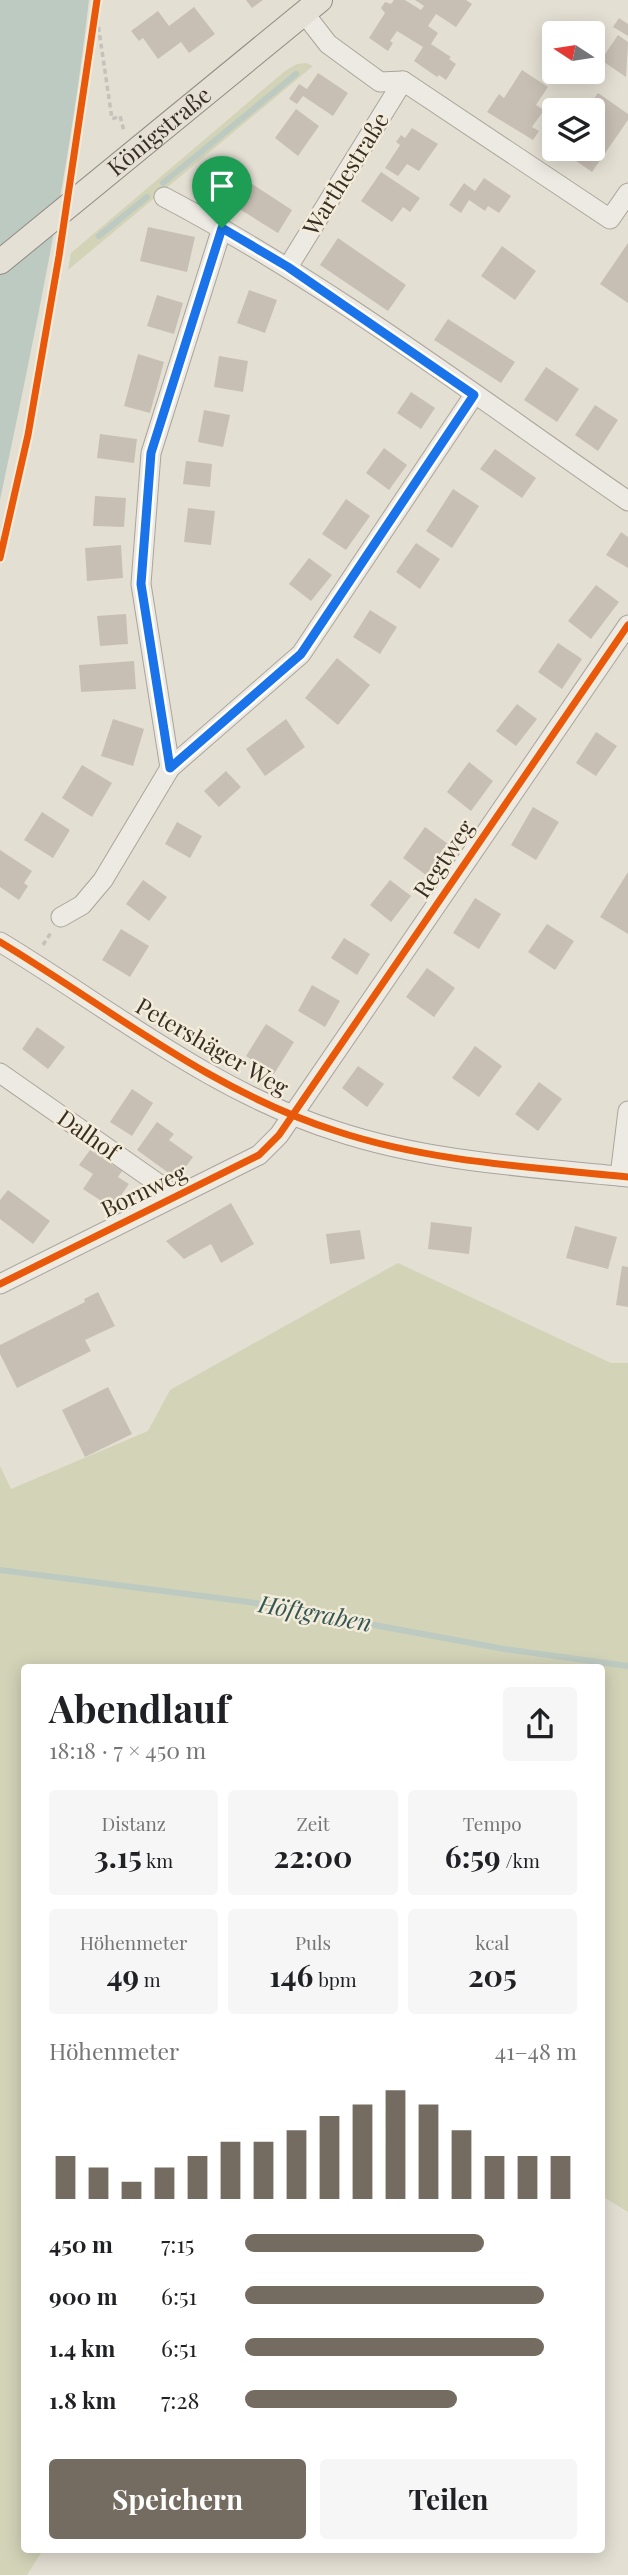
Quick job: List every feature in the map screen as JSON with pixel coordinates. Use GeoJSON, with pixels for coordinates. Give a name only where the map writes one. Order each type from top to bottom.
{"type":"FeatureCollection","features":[{"type":"Feature","properties":{"kind":"main road","name":"Königstraße"},"geometry":{"type":"LineString","coordinates":[[0,262],[312,7]]}},
{"type":"Feature","properties":{"kind":"street","name":"Warthestraße"},"geometry":{"type":"LineString","coordinates":[[312,7],[328,44],[380,82],[403,81],[610,219],[628,193]]}},
{"type":"Feature","properties":{"kind":"street","name":"Warthestraße"},"geometry":{"type":"LineString","coordinates":[[288,267],[403,81]]}},
{"type":"Feature","properties":{"kind":"street"},"geometry":{"type":"LineString","coordinates":[[164,197],[288,267],[628,501]]}},
{"type":"Feature","properties":{"kind":"street"},"geometry":{"type":"LineString","coordinates":[[170,768],[141,584],[151,453],[222,228]]}},
{"type":"Feature","properties":{"kind":"street"},"geometry":{"type":"LineString","coordinates":[[61,917],[82,905],[103,880],[170,768],[301,654],[474,395]]}},
{"type":"Feature","properties":{"kind":"street","name":"Regtweg"},"geometry":{"type":"LineString","coordinates":[[293,1115],[628,625]]}},
{"type":"Feature","properties":{"kind":"street","name":"Petershäger Weg"},"geometry":{"type":"LineString","coordinates":[[0,942],[184,1059],[240,1090],[336,1132],[391,1146],[491,1162],[624,1176]]}},
{"type":"Feature","properties":{"kind":"street","name":"Dalhof"},"geometry":{"type":"LineString","coordinates":[[0,1073],[176,1196]]}},
{"type":"Feature","properties":{"kind":"street"},"geometry":{"type":"LineString","coordinates":[[624,1176],[628,1111]]}},
{"type":"Feature","properties":{"kind":"street","name":"Bornweg"},"geometry":{"type":"LineString","coordinates":[[0,1284],[259,1155],[279,1135],[293,1115]]}},
{"type":"Feature","properties":{"kind":"path"},"geometry":{"type":"LineString","coordinates":[[92,37],[97,0]]}},
{"type":"Feature","properties":{"kind":"path"},"geometry":{"type":"LineString","coordinates":[[96,10],[112,119],[120,116],[131,156]]}},
{"type":"Feature","properties":{"kind":"path"},"geometry":{"type":"LineString","coordinates":[[33,962],[61,917]]}},
{"type":"Feature","properties":{"kind":"green space"},"geometry":{"type":"Polygon","coordinates":[[[306,63],[313,66],[68,270],[71,253],[285,71],[297,64],[306,63]]]}},
{"type":"Feature","properties":{"kind":"green space"},"geometry":{"type":"Polygon","coordinates":[[[398,1263],[611,1363],[628,1363],[628,2212],[605,2198],[605,1664],[21,1664],[21,2553],[41,2553],[27,2575],[0,2575],[0,1466],[11,1489],[148,1431],[170,1390],[398,1263]]]}},
{"type":"Feature","properties":{"kind":"shaded area"},"geometry":{"type":"Polygon","coordinates":[[[0,0],[89,0],[62,188],[0,500],[0,0]]]}},
{"type":"Feature","properties":{"kind":"building"},"geometry":{"type":"Polygon","coordinates":[[[246,0],[263,0],[252,8],[246,0]]]}},
{"type":"Feature","properties":{"kind":"building"},"geometry":{"type":"Polygon","coordinates":[[[394,0],[405,0],[421,10],[424,6],[415,0],[466,0],[472,4],[456,27],[436,14],[428,26],[438,33],[431,44],[451,57],[449,59],[456,64],[446,80],[414,61],[423,47],[397,31],[390,41],[393,43],[388,51],[369,38],[385,13],[381,8],[385,2],[391,4],[394,0]]]}},
{"type":"Feature","properties":{"kind":"building"},"geometry":{"type":"Polygon","coordinates":[[[194,7],[215,34],[189,53],[181,42],[158,59],[143,38],[139,41],[131,31],[158,11],[169,26],[194,7]]]}},
{"type":"Feature","properties":{"kind":"building"},"geometry":{"type":"Polygon","coordinates":[[[619,18],[628,24],[628,36],[613,27],[619,18]]]}},
{"type":"Feature","properties":{"kind":"building"},"geometry":{"type":"Polygon","coordinates":[[[618,35],[628,42],[626,77],[606,63],[606,53],[618,35]]]}},
{"type":"Feature","properties":{"kind":"building"},"geometry":{"type":"Polygon","coordinates":[[[522,70],[548,87],[536,105],[542,109],[542,113],[532,127],[539,131],[533,140],[487,112],[499,94],[504,98],[522,70]]]}},
{"type":"Feature","properties":{"kind":"building"},"geometry":{"type":"Polygon","coordinates":[[[318,73],[348,93],[333,116],[303,96],[297,104],[289,99],[299,84],[307,89],[318,73]]]}},
{"type":"Feature","properties":{"kind":"building"},"geometry":{"type":"Polygon","coordinates":[[[598,93],[628,114],[628,120],[605,153],[605,98],[594,98],[598,93]]]}},
{"type":"Feature","properties":{"kind":"building"},"geometry":{"type":"Polygon","coordinates":[[[296,109],[319,126],[298,156],[275,138],[296,109]]]}},
{"type":"Feature","properties":{"kind":"building"},"geometry":{"type":"Polygon","coordinates":[[[412,128],[438,144],[419,171],[407,164],[398,176],[385,168],[400,145],[396,142],[401,135],[405,138],[412,128]]]}},
{"type":"Feature","properties":{"kind":"building"},"geometry":{"type":"Polygon","coordinates":[[[576,161],[600,161],[592,172],[576,161]]]}},
{"type":"Feature","properties":{"kind":"building"},"geometry":{"type":"Polygon","coordinates":[[[223,165],[292,210],[278,233],[207,189],[223,165]]]}},
{"type":"Feature","properties":{"kind":"building"},"geometry":{"type":"Polygon","coordinates":[[[381,172],[420,198],[410,212],[403,207],[392,222],[361,201],[381,172]]]}},
{"type":"Feature","properties":{"kind":"building"},"geometry":{"type":"Polygon","coordinates":[[[484,178],[511,196],[499,213],[488,206],[485,211],[469,200],[461,213],[449,205],[464,183],[475,191],[484,178]]]}},
{"type":"Feature","properties":{"kind":"building"},"geometry":{"type":"Polygon","coordinates":[[[148,227],[195,237],[187,272],[140,261],[148,227]]]}},
{"type":"Feature","properties":{"kind":"building"},"geometry":{"type":"Polygon","coordinates":[[[338,238],[406,285],[388,311],[320,265],[338,238]]]}},
{"type":"Feature","properties":{"kind":"building"},"geometry":{"type":"Polygon","coordinates":[[[628,243],[628,303],[600,284],[628,243]]]}},
{"type":"Feature","properties":{"kind":"building"},"geometry":{"type":"Polygon","coordinates":[[[502,246],[536,271],[515,300],[481,276],[502,246]]]}},
{"type":"Feature","properties":{"kind":"building"},"geometry":{"type":"Polygon","coordinates":[[[249,290],[277,300],[265,333],[237,323],[249,290]]]}},
{"type":"Feature","properties":{"kind":"building"},"geometry":{"type":"Polygon","coordinates":[[[157,295],[183,303],[174,334],[147,326],[157,295]]]}},
{"type":"Feature","properties":{"kind":"building"},"geometry":{"type":"Polygon","coordinates":[[[448,319],[515,362],[501,383],[434,340],[448,319]]]}},
{"type":"Feature","properties":{"kind":"building"},"geometry":{"type":"Polygon","coordinates":[[[138,354],[164,362],[150,413],[124,406],[138,354]]]}},
{"type":"Feature","properties":{"kind":"building"},"geometry":{"type":"Polygon","coordinates":[[[219,356],[248,361],[243,392],[214,387],[219,356]]]}},
{"type":"Feature","properties":{"kind":"building"},"geometry":{"type":"Polygon","coordinates":[[[546,367],[579,389],[557,422],[524,400],[546,367]]]}},
{"type":"Feature","properties":{"kind":"building"},"geometry":{"type":"Polygon","coordinates":[[[411,392],[435,408],[421,429],[397,413],[411,392]]]}},
{"type":"Feature","properties":{"kind":"building"},"geometry":{"type":"Polygon","coordinates":[[[595,405],[618,420],[598,451],[575,435],[595,405]]]}},
{"type":"Feature","properties":{"kind":"building"},"geometry":{"type":"Polygon","coordinates":[[[204,410],[230,415],[223,447],[198,442],[204,410]]]}},
{"type":"Feature","properties":{"kind":"building"},"geometry":{"type":"Polygon","coordinates":[[[100,434],[137,439],[134,463],[97,458],[100,434]]]}},
{"type":"Feature","properties":{"kind":"building"},"geometry":{"type":"Polygon","coordinates":[[[384,448],[407,465],[389,490],[366,473],[384,448]]]}},
{"type":"Feature","properties":{"kind":"building"},"geometry":{"type":"Polygon","coordinates":[[[495,449],[536,478],[522,498],[480,469],[495,449]]]}},
{"type":"Feature","properties":{"kind":"building"},"geometry":{"type":"Polygon","coordinates":[[[186,461],[212,464],[210,487],[183,484],[186,461]]]}},
{"type":"Feature","properties":{"kind":"building"},"geometry":{"type":"Polygon","coordinates":[[[453,489],[479,506],[452,548],[426,531],[453,489]]]}},
{"type":"Feature","properties":{"kind":"building"},"geometry":{"type":"Polygon","coordinates":[[[95,496],[126,498],[124,527],[93,526],[95,496]]]}},
{"type":"Feature","properties":{"kind":"building"},"geometry":{"type":"Polygon","coordinates":[[[346,499],[370,516],[346,550],[322,534],[346,499]]]}},
{"type":"Feature","properties":{"kind":"building"},"geometry":{"type":"Polygon","coordinates":[[[188,508],[215,511],[211,545],[184,542],[188,508]]]}},
{"type":"Feature","properties":{"kind":"building"},"geometry":{"type":"Polygon","coordinates":[[[621,532],[628,537],[628,568],[606,555],[621,532]]]}},
{"type":"Feature","properties":{"kind":"building"},"geometry":{"type":"Polygon","coordinates":[[[416,543],[440,559],[420,589],[396,572],[416,543]]]}},
{"type":"Feature","properties":{"kind":"building"},"geometry":{"type":"Polygon","coordinates":[[[121,545],[123,578],[87,581],[85,548],[121,545]]]}},
{"type":"Feature","properties":{"kind":"building"},"geometry":{"type":"Polygon","coordinates":[[[309,558],[332,575],[311,601],[289,584],[309,558]]]}},
{"type":"Feature","properties":{"kind":"building"},"geometry":{"type":"Polygon","coordinates":[[[596,585],[619,602],[591,639],[568,621],[596,585]]]}},
{"type":"Feature","properties":{"kind":"building"},"geometry":{"type":"Polygon","coordinates":[[[370,610],[397,627],[380,654],[353,637],[370,610]]]}},
{"type":"Feature","properties":{"kind":"building"},"geometry":{"type":"Polygon","coordinates":[[[126,614],[128,644],[100,646],[97,616],[126,614]]]}},
{"type":"Feature","properties":{"kind":"building"},"geometry":{"type":"Polygon","coordinates":[[[558,643],[582,659],[562,689],[538,672],[558,643]]]}},
{"type":"Feature","properties":{"kind":"building"},"geometry":{"type":"Polygon","coordinates":[[[337,658],[370,685],[338,725],[305,698],[337,658]]]}},
{"type":"Feature","properties":{"kind":"building"},"geometry":{"type":"Polygon","coordinates":[[[134,661],[136,689],[81,692],[79,665],[134,661]]]}},
{"type":"Feature","properties":{"kind":"building"},"geometry":{"type":"Polygon","coordinates":[[[517,704],[537,719],[516,746],[496,731],[517,704]]]}},
{"type":"Feature","properties":{"kind":"building"},"geometry":{"type":"Polygon","coordinates":[[[113,719],[144,729],[133,766],[101,756],[113,719]]]}},
{"type":"Feature","properties":{"kind":"building"},"geometry":{"type":"Polygon","coordinates":[[[286,719],[305,747],[265,776],[246,749],[286,719]]]}},
{"type":"Feature","properties":{"kind":"building"},"geometry":{"type":"Polygon","coordinates":[[[596,732],[617,746],[596,776],[576,763],[596,732]]]}},
{"type":"Feature","properties":{"kind":"building"},"geometry":{"type":"Polygon","coordinates":[[[469,762],[493,781],[471,811],[447,792],[469,762]]]}},
{"type":"Feature","properties":{"kind":"building"},"geometry":{"type":"Polygon","coordinates":[[[82,765],[112,783],[92,817],[62,798],[82,765]]]}},
{"type":"Feature","properties":{"kind":"building"},"geometry":{"type":"Polygon","coordinates":[[[226,771],[241,787],[219,807],[204,791],[226,771]]]}},
{"type":"Feature","properties":{"kind":"building"},"geometry":{"type":"Polygon","coordinates":[[[533,807],[559,822],[536,860],[511,845],[533,807]]]}},
{"type":"Feature","properties":{"kind":"building"},"geometry":{"type":"Polygon","coordinates":[[[42,812],[70,830],[53,858],[24,840],[42,812]]]}},
{"type":"Feature","properties":{"kind":"building"},"geometry":{"type":"Polygon","coordinates":[[[177,822],[202,836],[190,858],[165,844],[177,822]]]}},
{"type":"Feature","properties":{"kind":"building"},"geometry":{"type":"Polygon","coordinates":[[[425,827],[448,844],[426,875],[403,858],[425,827]]]}},
{"type":"Feature","properties":{"kind":"building"},"geometry":{"type":"Polygon","coordinates":[[[0,850],[32,871],[24,883],[28,886],[19,900],[0,887],[0,850]]]}},
{"type":"Feature","properties":{"kind":"building"},"geometry":{"type":"Polygon","coordinates":[[[628,872],[628,934],[600,917],[628,872]]]}},
{"type":"Feature","properties":{"kind":"building"},"geometry":{"type":"Polygon","coordinates":[[[143,880],[167,897],[149,921],[126,904],[143,880]]]}},
{"type":"Feature","properties":{"kind":"building"},"geometry":{"type":"Polygon","coordinates":[[[390,880],[411,896],[391,922],[370,905],[390,880]]]}},
{"type":"Feature","properties":{"kind":"building"},"geometry":{"type":"Polygon","coordinates":[[[475,898],[501,914],[479,949],[453,933],[475,898]]]}},
{"type":"Feature","properties":{"kind":"building"},"geometry":{"type":"Polygon","coordinates":[[[547,924],[574,941],[555,970],[528,952],[547,924]]]}},
{"type":"Feature","properties":{"kind":"building"},"geometry":{"type":"Polygon","coordinates":[[[121,929],[149,946],[130,977],[102,960],[121,929]]]}},
{"type":"Feature","properties":{"kind":"building"},"geometry":{"type":"Polygon","coordinates":[[[344,938],[370,954],[357,975],[331,958],[344,938]]]}},
{"type":"Feature","properties":{"kind":"building"},"geometry":{"type":"Polygon","coordinates":[[[427,968],[455,988],[434,1017],[406,997],[427,968]]]}},
{"type":"Feature","properties":{"kind":"building"},"geometry":{"type":"Polygon","coordinates":[[[312,985],[340,1001],[325,1027],[298,1011],[312,985]]]}},
{"type":"Feature","properties":{"kind":"building"},"geometry":{"type":"Polygon","coordinates":[[[266,1024],[294,1042],[274,1074],[246,1056],[266,1024]]]}},
{"type":"Feature","properties":{"kind":"building"},"geometry":{"type":"Polygon","coordinates":[[[37,1027],[65,1047],[48,1069],[22,1049],[37,1027]]]}},
{"type":"Feature","properties":{"kind":"building"},"geometry":{"type":"Polygon","coordinates":[[[475,1046],[502,1066],[479,1097],[452,1078],[475,1046]]]}},
{"type":"Feature","properties":{"kind":"building"},"geometry":{"type":"Polygon","coordinates":[[[358,1066],[384,1084],[367,1107],[342,1088],[358,1066]]]}},
{"type":"Feature","properties":{"kind":"building"},"geometry":{"type":"Polygon","coordinates":[[[539,1082],[562,1099],[538,1131],[515,1114],[539,1082]]]}},
{"type":"Feature","properties":{"kind":"building"},"geometry":{"type":"Polygon","coordinates":[[[132,1089],[153,1103],[132,1136],[110,1122],[132,1089]]]}},
{"type":"Feature","properties":{"kind":"building"},"geometry":{"type":"Polygon","coordinates":[[[157,1122],[174,1134],[169,1140],[193,1157],[177,1179],[137,1150],[157,1122]]]}},
{"type":"Feature","properties":{"kind":"building"},"geometry":{"type":"Polygon","coordinates":[[[90,1150],[122,1171],[118,1177],[129,1184],[112,1208],[83,1189],[93,1174],[79,1165],[90,1150]]]}},
{"type":"Feature","properties":{"kind":"building"},"geometry":{"type":"Polygon","coordinates":[[[8,1190],[50,1221],[33,1244],[0,1219],[0,1200],[8,1190]]]}},
{"type":"Feature","properties":{"kind":"building"},"geometry":{"type":"Polygon","coordinates":[[[231,1203],[254,1244],[221,1263],[211,1244],[184,1259],[166,1241],[231,1203]]]}},
{"type":"Feature","properties":{"kind":"building"},"geometry":{"type":"Polygon","coordinates":[[[431,1222],[472,1227],[469,1254],[428,1249],[431,1222]]]}},
{"type":"Feature","properties":{"kind":"building"},"geometry":{"type":"Polygon","coordinates":[[[575,1226],[617,1237],[608,1269],[566,1258],[575,1226]]]}},
{"type":"Feature","properties":{"kind":"building"},"geometry":{"type":"Polygon","coordinates":[[[360,1230],[365,1259],[330,1264],[326,1234],[360,1230]]]}},
{"type":"Feature","properties":{"kind":"building"},"geometry":{"type":"Polygon","coordinates":[[[622,1266],[628,1267],[628,1307],[616,1305],[622,1266]]]}},
{"type":"Feature","properties":{"kind":"building"},"geometry":{"type":"Polygon","coordinates":[[[98,1292],[115,1326],[85,1340],[91,1351],[17,1388],[0,1354],[0,1345],[85,1302],[84,1299],[98,1292]]]}},
{"type":"Feature","properties":{"kind":"building"},"geometry":{"type":"Polygon","coordinates":[[[108,1387],[132,1434],[85,1457],[62,1410],[108,1387]]]}},
{"type":"Feature","properties":{"kind":"waterway"},"geometry":{"type":"LineString","coordinates":[[163,183],[296,74]]}},
{"type":"Feature","properties":{"kind":"waterway"},"geometry":{"type":"LineString","coordinates":[[99,236],[147,197]]}},
{"type":"Feature","properties":{"kind":"waterway","name":"Höftgraben"},"geometry":{"type":"LineString","coordinates":[[0,1570],[249,1602],[504,1649],[628,1666]]}},
{"type":"Feature","properties":{"kind":"cycle path"},"geometry":{"type":"LineString","coordinates":[[0,558],[28,435],[59,256],[97,0]]}},
{"type":"Feature","properties":{"kind":"cycle path"},"geometry":{"type":"LineString","coordinates":[[0,1284],[259,1155],[279,1135],[628,625]]}},
{"type":"Feature","properties":{"kind":"cycle path"},"geometry":{"type":"LineString","coordinates":[[0,942],[204,1071],[247,1094],[336,1131],[444,1157],[628,1177]]}},
{"type":"Feature","properties":{"kind":"route"},"geometry":{"type":"LineString","coordinates":[[222,228],[288,267],[474,395],[301,654],[170,768],[141,584],[151,453],[222,228]]}}]}
